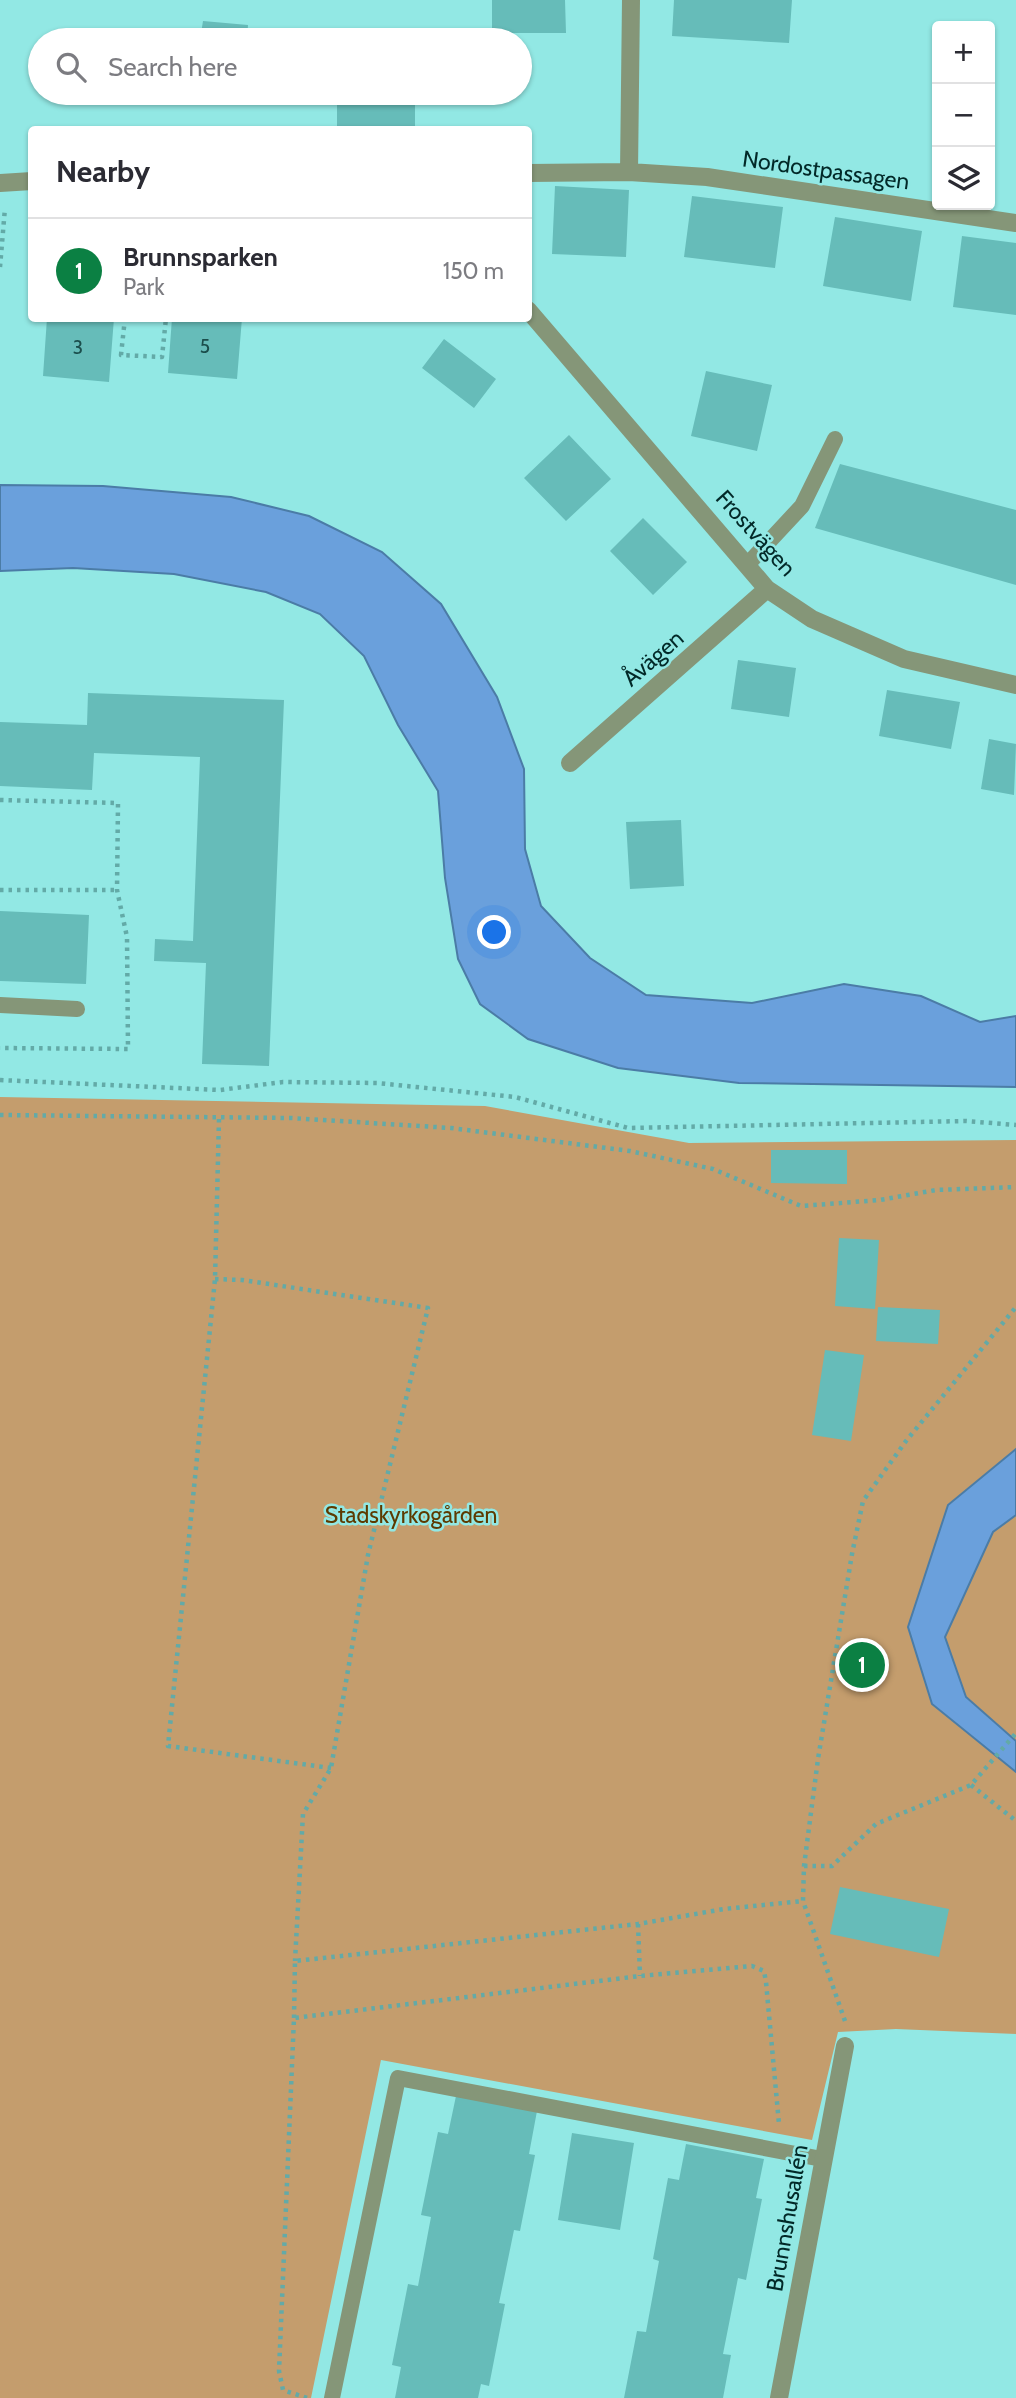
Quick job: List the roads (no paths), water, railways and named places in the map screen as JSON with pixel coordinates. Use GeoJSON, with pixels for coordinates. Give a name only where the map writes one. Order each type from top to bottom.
{"type":"FeatureCollection","features":[{"type":"Feature","properties":{"kind":"street"},"geometry":{"type":"LineString","coordinates":[[629,172],[631,0]]}},
{"type":"Feature","properties":{"kind":"street","name":"Nordostpassagen"},"geometry":{"type":"LineString","coordinates":[[532,173],[629,172],[707,177],[1016,223]]}},
{"type":"Feature","properties":{"kind":"street"},"geometry":{"type":"LineString","coordinates":[[4,183],[28,181]]}},
{"type":"Feature","properties":{"kind":"street","name":"Frostvägen"},"geometry":{"type":"LineString","coordinates":[[532,315],[767,589],[813,619],[904,659],[1016,685]]}},
{"type":"Feature","properties":{"kind":"street","name":"Åvägen"},"geometry":{"type":"LineString","coordinates":[[570,763],[767,589]]}},
{"type":"Feature","properties":{"kind":"street","name":"Brunnshusallén"},"geometry":{"type":"LineString","coordinates":[[779,2398],[845,2046]]}},
{"type":"Feature","properties":{"kind":"lane"},"geometry":{"type":"LineString","coordinates":[[747,565],[802,506],[835,439]]}},
{"type":"Feature","properties":{"kind":"lane"},"geometry":{"type":"LineString","coordinates":[[0,1005],[77,1009]]}},
{"type":"Feature","properties":{"kind":"lane"},"geometry":{"type":"LineString","coordinates":[[332,2398],[398,2078],[822,2159]]}},
{"type":"Feature","properties":{"kind":"water"},"geometry":{"type":"Polygon","coordinates":[[[0,485],[103,486],[231,497],[309,516],[382,552],[441,604],[497,697],[524,769],[525,849],[541,906],[590,958],[646,995],[752,1003],[844,984],[921,996],[980,1022],[1016,1016],[1016,1087],[739,1083],[618,1068],[528,1039],[480,1004],[458,959],[445,878],[438,791],[398,725],[364,656],[320,614],[266,592],[174,574],[73,568],[0,571],[0,485]]]}},
{"type":"Feature","properties":{"kind":"water"},"geometry":{"type":"Polygon","coordinates":[[[1016,1449],[1016,1515],[993,1532],[945,1637],[966,1697],[1016,1741],[1016,1772],[932,1704],[908,1627],[948,1505],[1016,1449]]]}},
{"type":"Feature","properties":{"kind":"place","name":"Brunnsparken"},"geometry":{"type":"Point","coordinates":[862,1665]}},
{"type":"Feature","properties":{"kind":"park label","name":"Stadskyrkogården"},"geometry":{"type":"Point","coordinates":[411,1515]}}]}
